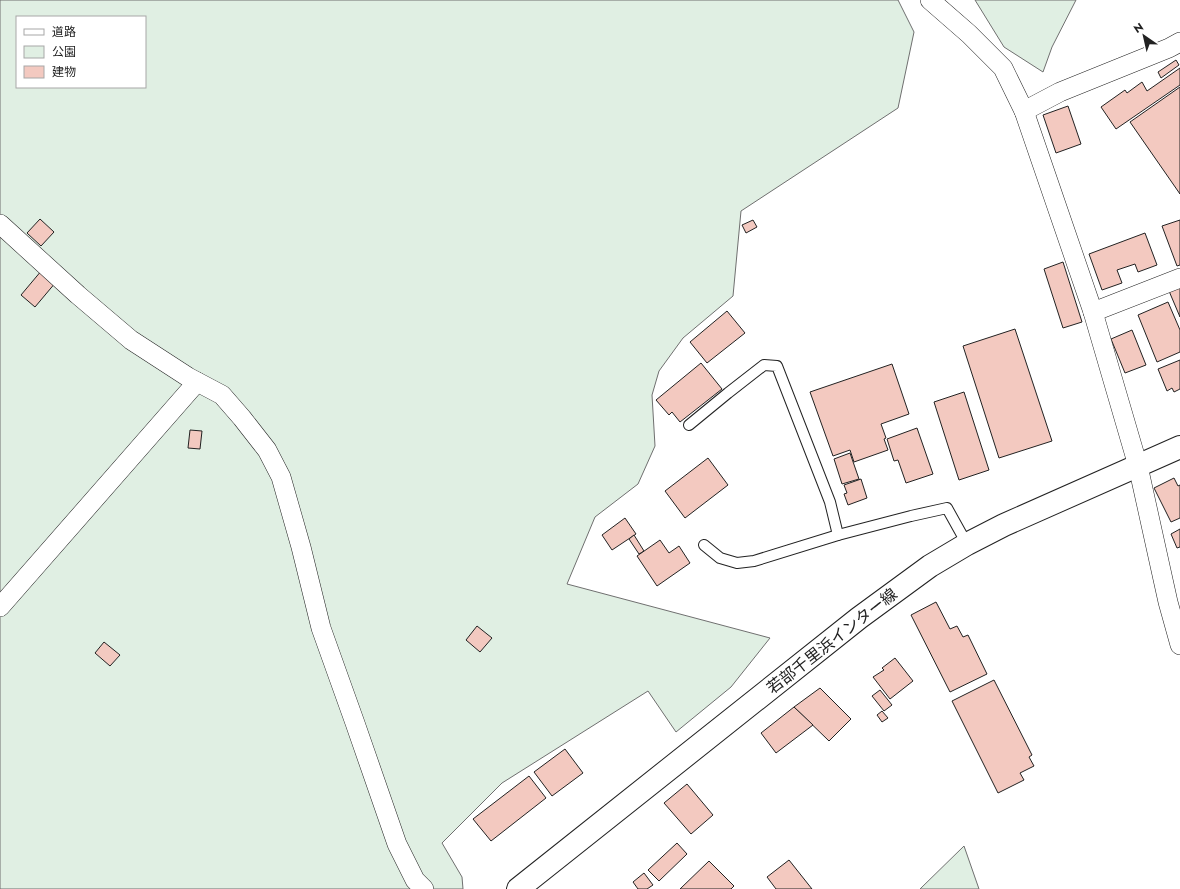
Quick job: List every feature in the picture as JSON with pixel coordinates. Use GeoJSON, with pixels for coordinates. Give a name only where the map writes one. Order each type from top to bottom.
{"type":"FeatureCollection","features":[{"type":"Feature","properties":{"kind":"main road","name":"若部千里浜インター線"},"geometry":{"type":"LineString","coordinates":[[518,889],[859,618],[930,566],[967,544],[1004,525],[1180,447]]}},
{"type":"Feature","properties":{"kind":"street"},"geometry":{"type":"LineString","coordinates":[[930,0],[969,34],[1003,68],[1024,111],[1093,312],[1138,466],[1168,602],[1180,645]]}},
{"type":"Feature","properties":{"kind":"street"},"geometry":{"type":"LineString","coordinates":[[1024,111],[1060,92],[1169,48],[1180,42]]}},
{"type":"Feature","properties":{"kind":"street"},"geometry":{"type":"LineString","coordinates":[[0,224],[130,340],[197,382],[222,395],[267,450],[281,477],[321,628],[396,844],[415,880],[424,889]]}},
{"type":"Feature","properties":{"kind":"street"},"geometry":{"type":"LineString","coordinates":[[1093,312],[1180,278]]}},
{"type":"Feature","properties":{"kind":"street"},"geometry":{"type":"LineString","coordinates":[[0,607],[197,382]]}},
{"type":"Feature","properties":{"kind":"lane"},"geometry":{"type":"LineString","coordinates":[[689,425],[764,365],[777,366],[830,502],[838,535]]}},
{"type":"Feature","properties":{"kind":"lane"},"geometry":{"type":"LineString","coordinates":[[704,545],[720,558],[737,563],[754,561],[838,535],[947,508],[967,544]]}},
{"type":"Feature","properties":{"kind":"green space"},"geometry":{"type":"Polygon","coordinates":[[[0,0],[898,0],[914,32],[898,108],[741,211],[733,296],[683,338],[659,371],[652,395],[655,446],[638,484],[595,517],[567,584],[770,638],[731,687],[676,732],[648,691],[502,783],[442,843],[462,877],[463,889],[0,889],[0,0]]]}},
{"type":"Feature","properties":{"kind":"green space"},"geometry":{"type":"Polygon","coordinates":[[[975,0],[1076,0],[1052,47],[1043,72],[1004,47],[975,0]]]}},
{"type":"Feature","properties":{"kind":"green space"},"geometry":{"type":"Polygon","coordinates":[[[964,846],[979,889],[920,889],[964,846]]]}},
{"type":"Feature","properties":{"kind":"building"},"geometry":{"type":"Polygon","coordinates":[[[1176,60],[1179,65],[1161,78],[1158,72],[1176,60]]]}},
{"type":"Feature","properties":{"kind":"building"},"geometry":{"type":"Polygon","coordinates":[[[1180,68],[1180,85],[1116,129],[1101,107],[1125,90],[1127,93],[1142,82],[1147,91],[1180,68]]]}},
{"type":"Feature","properties":{"kind":"building"},"geometry":{"type":"Polygon","coordinates":[[[1180,87],[1180,194],[1130,122],[1180,87]]]}},
{"type":"Feature","properties":{"kind":"building"},"geometry":{"type":"Polygon","coordinates":[[[1068,106],[1081,144],[1056,153],[1043,115],[1068,106]]]}},
{"type":"Feature","properties":{"kind":"building"},"geometry":{"type":"Polygon","coordinates":[[[40,219],[54,232],[41,246],[27,233],[40,219]]]}},
{"type":"Feature","properties":{"kind":"building"},"geometry":{"type":"Polygon","coordinates":[[[753,220],[757,227],[746,233],[742,225],[753,220]]]}},
{"type":"Feature","properties":{"kind":"building"},"geometry":{"type":"Polygon","coordinates":[[[1180,220],[1180,265],[1177,266],[1162,226],[1180,220]]]}},
{"type":"Feature","properties":{"kind":"building"},"geometry":{"type":"Polygon","coordinates":[[[1145,233],[1157,265],[1138,272],[1135,264],[1117,270],[1122,283],[1102,290],[1089,254],[1145,233]]]}},
{"type":"Feature","properties":{"kind":"building"},"geometry":{"type":"Polygon","coordinates":[[[1063,262],[1082,322],[1063,328],[1044,269],[1063,262]]]}},
{"type":"Feature","properties":{"kind":"building"},"geometry":{"type":"Polygon","coordinates":[[[42,270],[56,282],[35,307],[21,295],[42,270]]]}},
{"type":"Feature","properties":{"kind":"building"},"geometry":{"type":"Polygon","coordinates":[[[1180,287],[1180,317],[1169,291],[1180,287]]]}},
{"type":"Feature","properties":{"kind":"building"},"geometry":{"type":"Polygon","coordinates":[[[1168,302],[1180,330],[1180,352],[1157,362],[1138,315],[1168,302]]]}},
{"type":"Feature","properties":{"kind":"building"},"geometry":{"type":"Polygon","coordinates":[[[727,311],[745,333],[707,363],[690,342],[727,311]]]}},
{"type":"Feature","properties":{"kind":"building"},"geometry":{"type":"Polygon","coordinates":[[[1015,329],[1052,441],[999,458],[963,346],[1015,329]]]}},
{"type":"Feature","properties":{"kind":"building"},"geometry":{"type":"Polygon","coordinates":[[[1132,330],[1146,365],[1125,373],[1111,339],[1132,330]]]}},
{"type":"Feature","properties":{"kind":"building"},"geometry":{"type":"Polygon","coordinates":[[[1180,360],[1180,389],[1174,392],[1172,388],[1167,391],[1158,369],[1180,360]]]}},
{"type":"Feature","properties":{"kind":"building"},"geometry":{"type":"Polygon","coordinates":[[[701,363],[722,389],[680,422],[672,412],[669,415],[656,400],[701,363]]]}},
{"type":"Feature","properties":{"kind":"building"},"geometry":{"type":"Polygon","coordinates":[[[892,364],[909,414],[881,424],[888,450],[854,462],[850,450],[833,456],[810,392],[892,364]]]}},
{"type":"Feature","properties":{"kind":"building"},"geometry":{"type":"Polygon","coordinates":[[[964,392],[989,470],[959,480],[934,402],[964,392]]]}},
{"type":"Feature","properties":{"kind":"building"},"geometry":{"type":"Polygon","coordinates":[[[917,428],[933,474],[906,483],[898,460],[894,461],[887,439],[917,428]]]}},
{"type":"Feature","properties":{"kind":"building"},"geometry":{"type":"Polygon","coordinates":[[[190,430],[202,431],[200,449],[188,448],[190,430]]]}},
{"type":"Feature","properties":{"kind":"building"},"geometry":{"type":"Polygon","coordinates":[[[850,453],[859,479],[842,484],[834,459],[850,453]]]}},
{"type":"Feature","properties":{"kind":"building"},"geometry":{"type":"Polygon","coordinates":[[[708,458],[728,485],[685,518],[665,491],[708,458]]]}},
{"type":"Feature","properties":{"kind":"building"},"geometry":{"type":"Polygon","coordinates":[[[1174,478],[1178,486],[1180,485],[1180,518],[1171,522],[1154,488],[1174,478]]]}},
{"type":"Feature","properties":{"kind":"building"},"geometry":{"type":"Polygon","coordinates":[[[861,479],[867,498],[848,505],[844,494],[847,493],[844,485],[861,479]]]}},
{"type":"Feature","properties":{"kind":"building"},"geometry":{"type":"Polygon","coordinates":[[[625,518],[636,534],[612,550],[602,535],[625,518]]]}},
{"type":"Feature","properties":{"kind":"building"},"geometry":{"type":"Polygon","coordinates":[[[1180,529],[1180,547],[1177,548],[1171,534],[1180,529]]]}},
{"type":"Feature","properties":{"kind":"building"},"geometry":{"type":"Polygon","coordinates":[[[634,535],[644,551],[639,554],[629,539],[634,535]]]}},
{"type":"Feature","properties":{"kind":"building"},"geometry":{"type":"Polygon","coordinates":[[[660,540],[669,553],[679,546],[690,563],[657,586],[637,556],[660,540]]]}},
{"type":"Feature","properties":{"kind":"building"},"geometry":{"type":"Polygon","coordinates":[[[936,602],[950,629],[957,626],[963,637],[968,635],[987,674],[950,692],[911,615],[936,602]]]}},
{"type":"Feature","properties":{"kind":"building"},"geometry":{"type":"Polygon","coordinates":[[[477,626],[492,638],[480,652],[466,640],[477,626]]]}},
{"type":"Feature","properties":{"kind":"building"},"geometry":{"type":"Polygon","coordinates":[[[104,642],[120,655],[110,666],[95,653],[104,642]]]}},
{"type":"Feature","properties":{"kind":"building"},"geometry":{"type":"Polygon","coordinates":[[[895,658],[913,681],[890,699],[873,677],[884,670],[882,668],[895,658]]]}},
{"type":"Feature","properties":{"kind":"building"},"geometry":{"type":"Polygon","coordinates":[[[994,680],[1032,755],[1029,757],[1034,766],[1020,773],[1024,780],[998,793],[952,701],[994,680]]]}},
{"type":"Feature","properties":{"kind":"building"},"geometry":{"type":"Polygon","coordinates":[[[820,688],[851,719],[829,741],[794,707],[820,688]]]}},
{"type":"Feature","properties":{"kind":"building"},"geometry":{"type":"Polygon","coordinates":[[[880,690],[892,705],[884,711],[872,696],[880,690]]]}},
{"type":"Feature","properties":{"kind":"building"},"geometry":{"type":"Polygon","coordinates":[[[794,707],[813,725],[776,753],[761,733],[794,707]]]}},
{"type":"Feature","properties":{"kind":"building"},"geometry":{"type":"Polygon","coordinates":[[[882,711],[888,718],[882,722],[877,715],[882,711]]]}},
{"type":"Feature","properties":{"kind":"building"},"geometry":{"type":"Polygon","coordinates":[[[565,749],[583,773],[552,796],[534,772],[565,749]]]}},
{"type":"Feature","properties":{"kind":"building"},"geometry":{"type":"Polygon","coordinates":[[[529,776],[546,798],[491,841],[473,819],[529,776]]]}},
{"type":"Feature","properties":{"kind":"building"},"geometry":{"type":"Polygon","coordinates":[[[687,784],[713,815],[691,834],[664,803],[687,784]]]}},
{"type":"Feature","properties":{"kind":"building"},"geometry":{"type":"Polygon","coordinates":[[[677,843],[687,854],[659,881],[648,870],[677,843]]]}},
{"type":"Feature","properties":{"kind":"building"},"geometry":{"type":"Polygon","coordinates":[[[789,860],[812,889],[776,889],[767,877],[789,860]]]}},
{"type":"Feature","properties":{"kind":"building"},"geometry":{"type":"Polygon","coordinates":[[[709,861],[734,886],[731,889],[680,889],[709,861]]]}},
{"type":"Feature","properties":{"kind":"building"},"geometry":{"type":"Polygon","coordinates":[[[644,873],[653,885],[647,889],[638,889],[633,882],[644,873]]]}}]}
